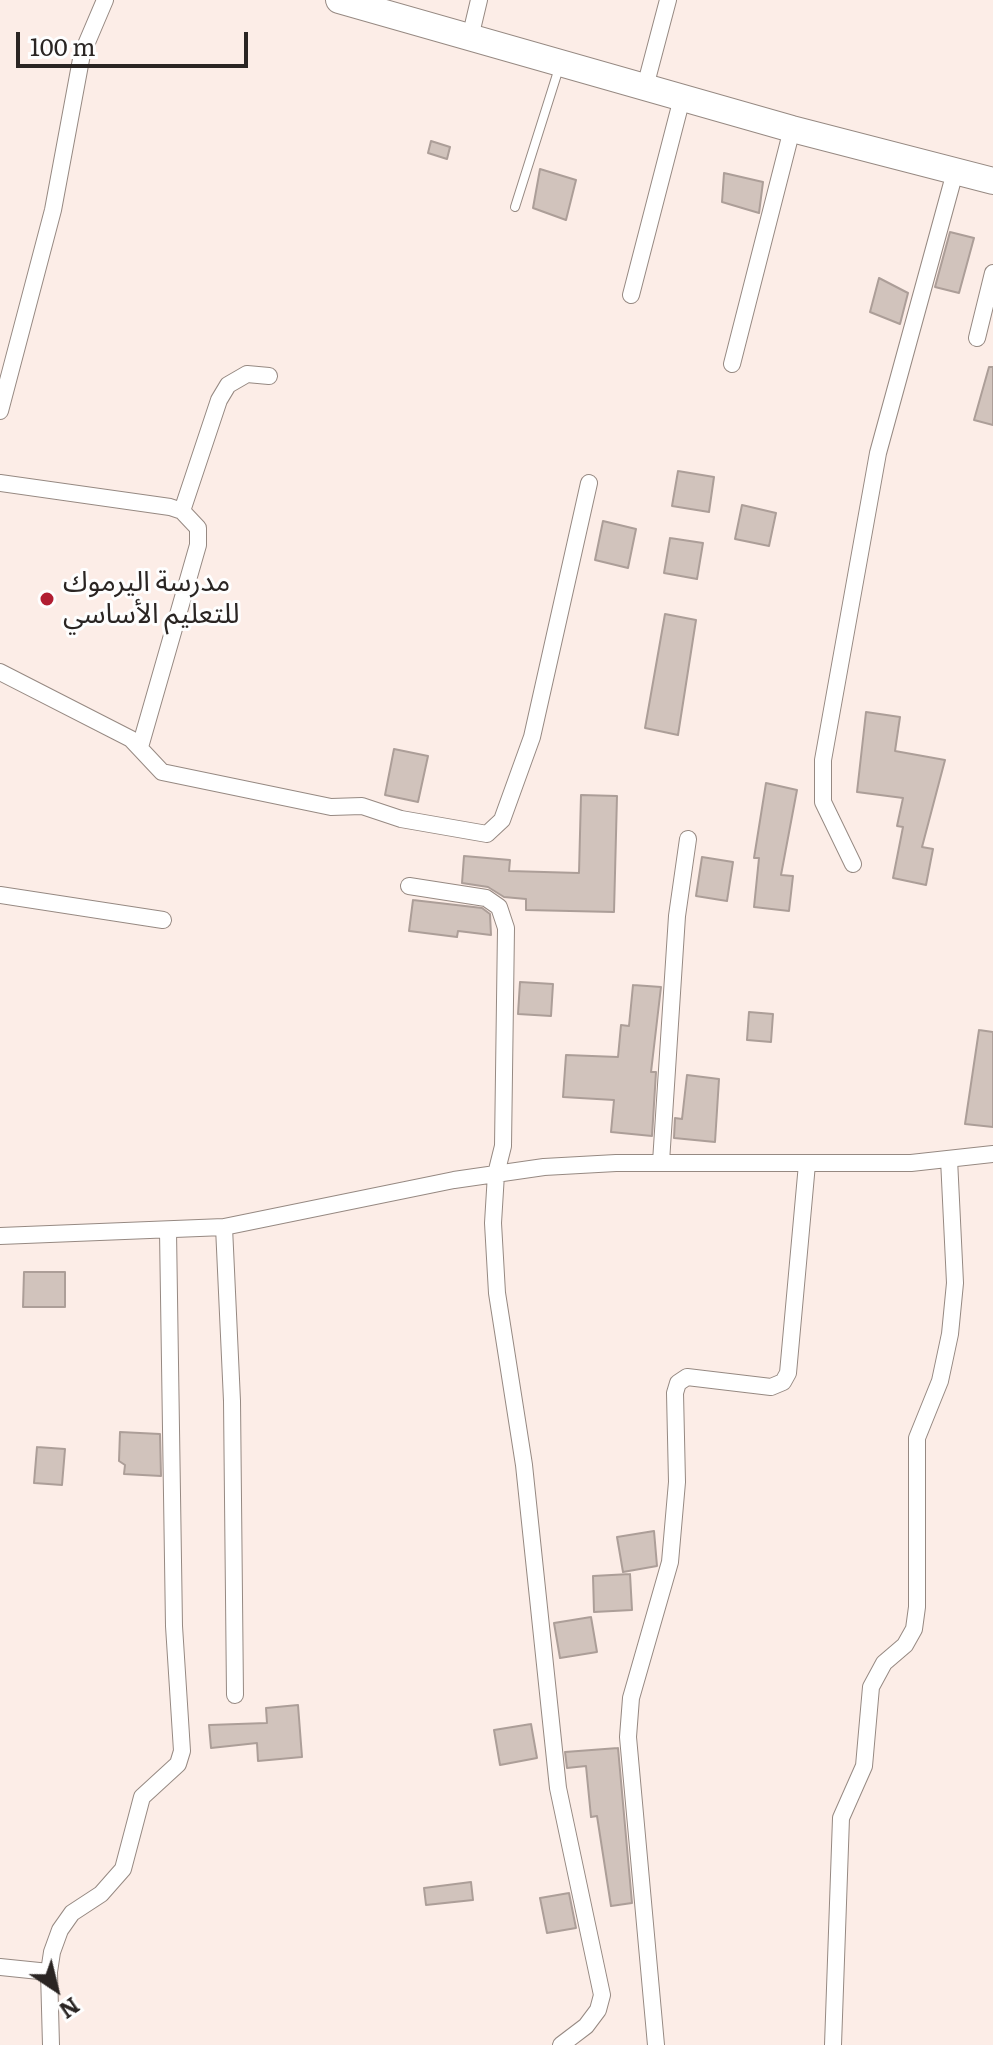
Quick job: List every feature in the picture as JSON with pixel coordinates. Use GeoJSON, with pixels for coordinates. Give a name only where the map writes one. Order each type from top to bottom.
{"type":"FeatureCollection","features":[{"type":"Feature","properties":{"kind":"main road"},"geometry":{"type":"LineString","coordinates":[[339,0],[792,129],[993,181]]}},
{"type":"Feature","properties":{"kind":"street"},"geometry":{"type":"LineString","coordinates":[[0,411],[53,210],[82,54],[105,0]]}},
{"type":"Feature","properties":{"kind":"street"},"geometry":{"type":"LineString","coordinates":[[470,38],[479,0]]}},
{"type":"Feature","properties":{"kind":"street"},"geometry":{"type":"LineString","coordinates":[[645,87],[668,0]]}},
{"type":"Feature","properties":{"kind":"street"},"geometry":{"type":"LineString","coordinates":[[631,295],[682,98]]}},
{"type":"Feature","properties":{"kind":"street"},"geometry":{"type":"LineString","coordinates":[[732,364],[792,129]]}},
{"type":"Feature","properties":{"kind":"street"},"geometry":{"type":"LineString","coordinates":[[853,864],[823,802],[823,760],[878,453],[955,172]]}},
{"type":"Feature","properties":{"kind":"street"},"geometry":{"type":"LineString","coordinates":[[977,338],[993,273]]}},
{"type":"Feature","properties":{"kind":"street"},"geometry":{"type":"LineString","coordinates":[[182,511],[219,400],[228,385],[247,374],[269,376]]}},
{"type":"Feature","properties":{"kind":"street"},"geometry":{"type":"LineString","coordinates":[[0,483],[182,511],[198,528],[198,545],[140,747]]}},
{"type":"Feature","properties":{"kind":"street"},"geometry":{"type":"LineString","coordinates":[[0,672],[115,730],[140,747],[162,772],[331,807],[362,806],[401,819],[487,834],[502,820],[532,737],[589,483]]}},
{"type":"Feature","properties":{"kind":"street"},"geometry":{"type":"LineString","coordinates":[[661,1162],[677,916],[688,839]]}},
{"type":"Feature","properties":{"kind":"street"},"geometry":{"type":"LineString","coordinates":[[409,886],[486,898],[499,907],[506,928],[503,1146],[496,1174],[493,1223],[497,1293],[524,1465],[558,1788],[602,1995],[592,2018],[561,2045]]}},
{"type":"Feature","properties":{"kind":"street"},"geometry":{"type":"LineString","coordinates":[[0,895],[163,920]]}},
{"type":"Feature","properties":{"kind":"street"},"geometry":{"type":"LineString","coordinates":[[0,1236],[224,1227],[544,1167],[661,1162],[807,1164],[949,1159],[993,1154]]}},
{"type":"Feature","properties":{"kind":"street"},"geometry":{"type":"LineString","coordinates":[[833,2045],[841,1818],[864,1766],[871,1687],[884,1663],[905,1645],[914,1629],[917,1607],[917,1438],[940,1381],[955,1283],[949,1159]]}},
{"type":"Feature","properties":{"kind":"street"},"geometry":{"type":"LineString","coordinates":[[656,2045],[628,1737],[631,1698],[670,1562],[677,1482],[675,1393],[678,1383],[687,1377],[771,1387],[783,1382],[788,1373],[807,1164]]}},
{"type":"Feature","properties":{"kind":"street"},"geometry":{"type":"LineString","coordinates":[[224,1227],[232,1401],[235,1695]]}},
{"type":"Feature","properties":{"kind":"street"},"geometry":{"type":"LineString","coordinates":[[51,2045],[49,1972],[60,1930],[72,1913],[101,1894],[123,1869],[142,1797],[178,1764],[182,1751],[173,1597],[173,1364],[168,1231]]}},
{"type":"Feature","properties":{"kind":"street"},"geometry":{"type":"LineString","coordinates":[[0,1967],[49,1972]]}},
{"type":"Feature","properties":{"kind":"lane"},"geometry":{"type":"LineString","coordinates":[[515,207],[561,63]]}},
{"type":"Feature","properties":{"kind":"building"},"geometry":{"type":"Polygon","coordinates":[[[431,141],[450,147],[447,159],[428,153],[431,141]]]}},
{"type":"Feature","properties":{"kind":"building"},"geometry":{"type":"Polygon","coordinates":[[[540,169],[576,180],[566,220],[533,208],[540,169]]]}},
{"type":"Feature","properties":{"kind":"building"},"geometry":{"type":"Polygon","coordinates":[[[724,173],[763,182],[759,213],[722,202],[724,173]]]}},
{"type":"Feature","properties":{"kind":"building"},"geometry":{"type":"Polygon","coordinates":[[[950,232],[974,238],[959,293],[935,287],[950,232]]]}},
{"type":"Feature","properties":{"kind":"building"},"geometry":{"type":"Polygon","coordinates":[[[879,278],[908,293],[900,324],[870,312],[879,278]]]}},
{"type":"Feature","properties":{"kind":"building"},"geometry":{"type":"Polygon","coordinates":[[[989,367],[993,367],[993,425],[974,420],[989,367]]]}},
{"type":"Feature","properties":{"kind":"building"},"geometry":{"type":"Polygon","coordinates":[[[678,471],[714,477],[709,512],[672,506],[678,471]]]}},
{"type":"Feature","properties":{"kind":"building"},"geometry":{"type":"Polygon","coordinates":[[[742,505],[776,513],[769,546],[735,539],[742,505]]]}},
{"type":"Feature","properties":{"kind":"building"},"geometry":{"type":"Polygon","coordinates":[[[603,521],[636,529],[628,568],[595,560],[603,521]]]}},
{"type":"Feature","properties":{"kind":"building"},"geometry":{"type":"Polygon","coordinates":[[[670,538],[703,543],[697,579],[664,573],[670,538]]]}},
{"type":"Feature","properties":{"kind":"building"},"geometry":{"type":"Polygon","coordinates":[[[665,614],[696,620],[678,735],[645,728],[665,614]]]}},
{"type":"Feature","properties":{"kind":"building"},"geometry":{"type":"Polygon","coordinates":[[[866,712],[900,717],[895,751],[945,760],[922,847],[933,849],[926,885],[893,878],[903,827],[897,826],[903,798],[857,792],[866,712]]]}},
{"type":"Feature","properties":{"kind":"building"},"geometry":{"type":"Polygon","coordinates":[[[394,749],[428,756],[418,802],[385,795],[394,749]]]}},
{"type":"Feature","properties":{"kind":"building"},"geometry":{"type":"Polygon","coordinates":[[[766,783],[797,790],[781,875],[793,876],[789,911],[754,907],[759,858],[754,858],[766,783]]]}},
{"type":"Feature","properties":{"kind":"building"},"geometry":{"type":"Polygon","coordinates":[[[581,795],[617,796],[614,912],[526,910],[526,899],[504,897],[488,887],[462,883],[464,856],[510,860],[509,871],[579,873],[581,795]]]}},
{"type":"Feature","properties":{"kind":"building"},"geometry":{"type":"Polygon","coordinates":[[[702,857],[733,862],[727,901],[696,896],[702,857]]]}},
{"type":"Feature","properties":{"kind":"building"},"geometry":{"type":"Polygon","coordinates":[[[413,900],[482,908],[490,914],[491,935],[458,931],[457,937],[409,931],[413,900]]]}},
{"type":"Feature","properties":{"kind":"building"},"geometry":{"type":"Polygon","coordinates":[[[520,982],[553,984],[551,1016],[518,1014],[520,982]]]}},
{"type":"Feature","properties":{"kind":"building"},"geometry":{"type":"Polygon","coordinates":[[[633,985],[661,987],[651,1072],[656,1072],[652,1136],[611,1132],[614,1100],[563,1097],[566,1055],[618,1057],[621,1025],[629,1026],[633,985]]]}},
{"type":"Feature","properties":{"kind":"building"},"geometry":{"type":"Polygon","coordinates":[[[749,1012],[773,1014],[771,1042],[747,1040],[749,1012]]]}},
{"type":"Feature","properties":{"kind":"building"},"geometry":{"type":"Polygon","coordinates":[[[979,1030],[993,1032],[993,1127],[965,1124],[979,1030]]]}},
{"type":"Feature","properties":{"kind":"building"},"geometry":{"type":"Polygon","coordinates":[[[687,1075],[719,1079],[715,1142],[674,1138],[675,1118],[682,1119],[687,1075]]]}},
{"type":"Feature","properties":{"kind":"building"},"geometry":{"type":"Polygon","coordinates":[[[24,1272],[65,1272],[65,1307],[23,1307],[24,1272]]]}},
{"type":"Feature","properties":{"kind":"building"},"geometry":{"type":"Polygon","coordinates":[[[120,1432],[160,1434],[161,1476],[124,1474],[125,1465],[119,1461],[120,1432]]]}},
{"type":"Feature","properties":{"kind":"building"},"geometry":{"type":"Polygon","coordinates":[[[37,1447],[65,1449],[62,1485],[34,1483],[37,1447]]]}},
{"type":"Feature","properties":{"kind":"building"},"geometry":{"type":"Polygon","coordinates":[[[654,1531],[657,1566],[623,1572],[617,1537],[654,1531]]]}},
{"type":"Feature","properties":{"kind":"building"},"geometry":{"type":"Polygon","coordinates":[[[630,1574],[632,1610],[594,1612],[593,1576],[630,1574]]]}},
{"type":"Feature","properties":{"kind":"building"},"geometry":{"type":"Polygon","coordinates":[[[591,1617],[597,1652],[560,1658],[554,1623],[591,1617]]]}},
{"type":"Feature","properties":{"kind":"building"},"geometry":{"type":"Polygon","coordinates":[[[298,1705],[302,1757],[258,1761],[257,1743],[211,1748],[209,1725],[267,1723],[266,1708],[298,1705]]]}},
{"type":"Feature","properties":{"kind":"building"},"geometry":{"type":"Polygon","coordinates":[[[531,1724],[537,1758],[500,1765],[494,1730],[531,1724]]]}},
{"type":"Feature","properties":{"kind":"building"},"geometry":{"type":"Polygon","coordinates":[[[618,1748],[632,1903],[611,1906],[597,1816],[591,1817],[586,1766],[567,1768],[565,1752],[618,1748]]]}},
{"type":"Feature","properties":{"kind":"building"},"geometry":{"type":"Polygon","coordinates":[[[471,1882],[473,1900],[426,1905],[424,1888],[471,1882]]]}},
{"type":"Feature","properties":{"kind":"building"},"geometry":{"type":"Polygon","coordinates":[[[569,1893],[576,1928],[547,1933],[540,1898],[569,1893]]]}},
{"type":"Feature","properties":{"kind":"place","name":"مدرسة اليرموك للتعليم الأساسي"},"geometry":{"type":"Point","coordinates":[47,599]}}]}
